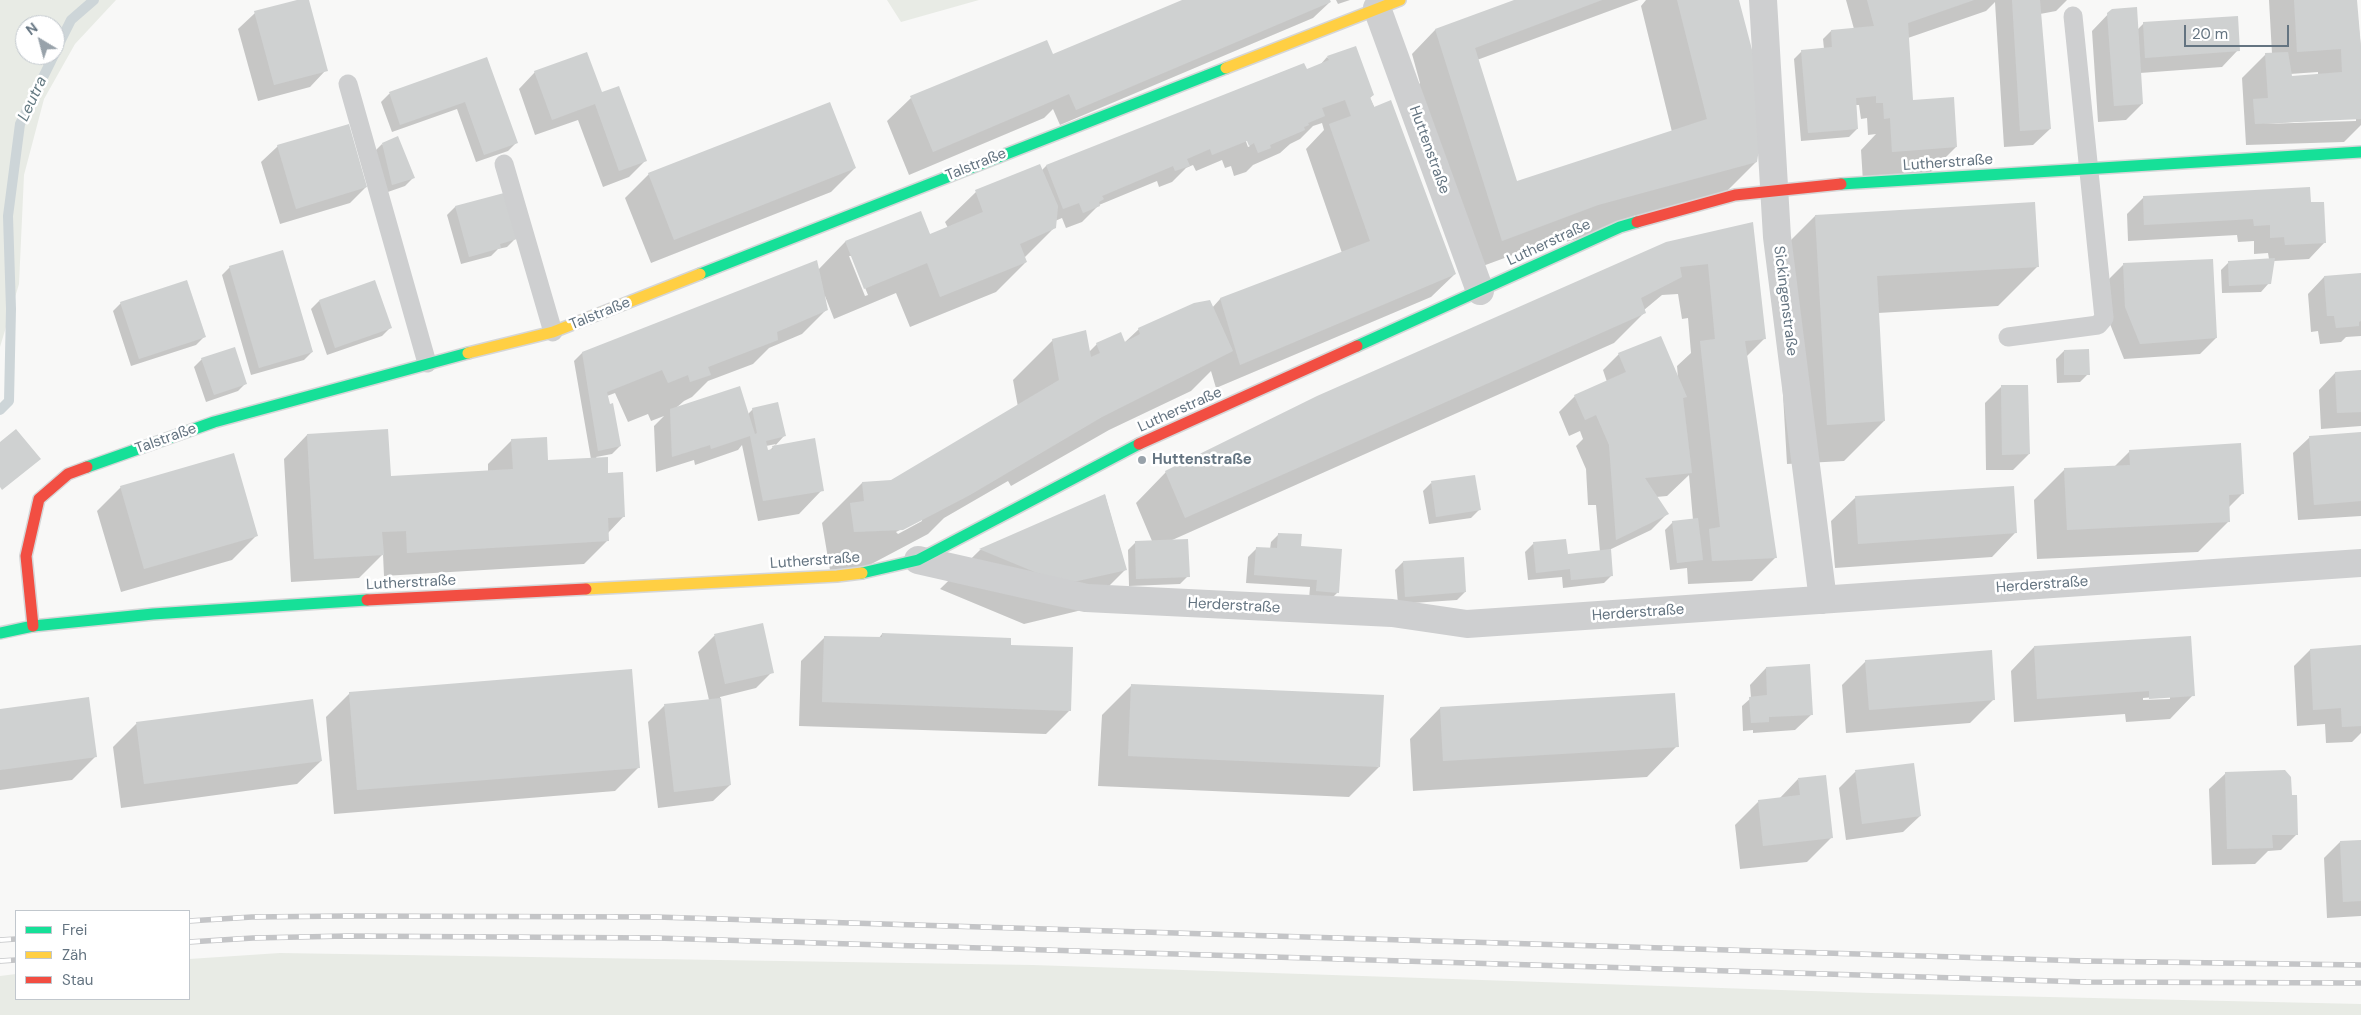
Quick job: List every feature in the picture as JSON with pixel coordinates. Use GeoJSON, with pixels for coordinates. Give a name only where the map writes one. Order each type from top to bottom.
{"type":"FeatureCollection","features":[{"type":"Feature","properties":{"kind":"street","name":"Sickingenstraße"},"geometry":{"type":"LineString","coordinates":[[1762,0],[1777,237],[1823,600]]}},
{"type":"Feature","properties":{"kind":"street","name":"Huttenstraße"},"geometry":{"type":"LineString","coordinates":[[1389,4],[1480,291]]}},
{"type":"Feature","properties":{"kind":"street","name":"Talstraße"},"geometry":{"type":"LineString","coordinates":[[33,626],[26,556],[39,499],[68,474],[214,422],[427,363],[553,332],[1389,4]]}},
{"type":"Feature","properties":{"kind":"street","name":"Lutherstraße"},"geometry":{"type":"LineString","coordinates":[[0,633],[33,626],[153,614],[292,604],[837,576],[874,571],[918,560],[1133,447],[1620,227],[1735,195],[1774,190],[2361,152]]}},
{"type":"Feature","properties":{"kind":"street","name":"Herderstraße"},"geometry":{"type":"LineString","coordinates":[[918,560],[1086,598],[1392,614],[1467,624],[2361,563]]}},
{"type":"Feature","properties":{"kind":"lane"},"geometry":{"type":"LineString","coordinates":[[2008,337],[2098,325],[2104,318],[2073,16]]}},
{"type":"Feature","properties":{"kind":"lane"},"geometry":{"type":"LineString","coordinates":[[348,84],[427,363]]}},
{"type":"Feature","properties":{"kind":"lane","name":"Talstraße"},"geometry":{"type":"LineString","coordinates":[[504,164],[553,332]]}},
{"type":"Feature","properties":{"kind":"shaded area"},"geometry":{"type":"Polygon","coordinates":[[[0,0],[116,0],[75,44],[65,62],[65,15],[15,15],[15,65],[63,65],[44,99],[24,175],[19,284],[0,347],[0,0]]]}},
{"type":"Feature","properties":{"kind":"shaded area"},"geometry":{"type":"Polygon","coordinates":[[[887,0],[979,0],[901,22],[887,0]]]}},
{"type":"Feature","properties":{"kind":"shaded area"},"geometry":{"type":"Polygon","coordinates":[[[280,953],[1033,965],[1871,993],[2361,1004],[2361,1015],[0,1015],[0,976],[15,974],[15,1000],[190,1000],[190,959],[280,953]]]}},
{"type":"Feature","properties":{"kind":"building"},"geometry":{"type":"Polygon","coordinates":[[[297,0],[309,0],[328,71],[274,85],[254,11],[297,0]]]}},
{"type":"Feature","properties":{"kind":"building"},"geometry":{"type":"Polygon","coordinates":[[[1182,0],[1330,0],[1331,2],[1076,110],[1069,94],[933,152],[910,96],[1047,40],[1053,54],[1182,0]]]}},
{"type":"Feature","properties":{"kind":"building"},"geometry":{"type":"Polygon","coordinates":[[[1514,0],[1602,0],[1475,48],[1517,181],[1707,119],[1677,0],[1739,0],[1766,103],[1757,162],[1598,205],[1502,241],[1435,29],[1514,0]]]}},
{"type":"Feature","properties":{"kind":"building"},"geometry":{"type":"Polygon","coordinates":[[[1867,0],[1974,0],[1908,23],[1913,100],[1954,97],[1957,147],[1892,152],[1890,118],[1884,119],[1883,103],[1876,103],[1876,96],[1856,98],[1858,129],[1808,133],[1801,50],[1832,47],[1831,30],[1874,26],[1867,0]]]}},
{"type":"Feature","properties":{"kind":"building"},"geometry":{"type":"Polygon","coordinates":[[[2012,0],[2040,0],[2051,129],[2020,131],[2012,0]]]}},
{"type":"Feature","properties":{"kind":"building"},"geometry":{"type":"Polygon","coordinates":[[[2294,0],[2357,0],[2361,47],[2361,119],[2255,124],[2253,99],[2268,98],[2265,53],[2288,52],[2292,76],[2342,72],[2341,49],[2297,52],[2294,0]]]}},
{"type":"Feature","properties":{"kind":"building"},"geometry":{"type":"Polygon","coordinates":[[[2137,7],[2143,104],[2114,106],[2107,13],[2112,9],[2137,7]]]}},
{"type":"Feature","properties":{"kind":"building"},"geometry":{"type":"Polygon","coordinates":[[[2238,16],[2240,51],[2145,58],[2143,22],[2238,16]]]}},
{"type":"Feature","properties":{"kind":"building"},"geometry":{"type":"Polygon","coordinates":[[[1356,46],[1374,95],[1370,97],[1374,107],[1391,100],[1456,274],[1240,365],[1220,298],[1370,241],[1329,124],[1351,116],[1345,100],[1322,108],[1325,116],[1308,123],[1309,125],[1304,127],[1305,130],[1270,145],[1271,148],[1258,153],[1254,143],[1249,146],[1247,141],[1212,155],[1210,149],[1187,159],[1190,166],[1175,171],[1173,166],[1102,196],[1104,199],[1099,202],[1100,206],[1083,213],[1079,203],[1063,209],[1046,165],[1304,63],[1307,69],[1329,60],[1327,56],[1356,46]]]}},
{"type":"Feature","properties":{"kind":"building"},"geometry":{"type":"Polygon","coordinates":[[[587,52],[602,92],[619,86],[647,161],[619,171],[595,104],[552,120],[534,71],[587,52]]]}},
{"type":"Feature","properties":{"kind":"building"},"geometry":{"type":"Polygon","coordinates":[[[487,57],[518,143],[484,155],[465,102],[400,125],[389,92],[487,57]]]}},
{"type":"Feature","properties":{"kind":"building"},"geometry":{"type":"Polygon","coordinates":[[[830,102],[856,168],[674,240],[648,173],[830,102]]]}},
{"type":"Feature","properties":{"kind":"building"},"geometry":{"type":"Polygon","coordinates":[[[349,124],[367,187],[296,209],[277,145],[349,124]]]}},
{"type":"Feature","properties":{"kind":"building"},"geometry":{"type":"Polygon","coordinates":[[[398,136],[415,178],[392,185],[382,143],[398,136]]]}},
{"type":"Feature","properties":{"kind":"building"},"geometry":{"type":"Polygon","coordinates":[[[1040,164],[1058,206],[1056,228],[1020,244],[1027,262],[940,297],[927,263],[864,289],[845,241],[921,211],[930,234],[983,212],[975,190],[1040,164]]]}},
{"type":"Feature","properties":{"kind":"building"},"geometry":{"type":"Polygon","coordinates":[[[2310,187],[2311,202],[2324,202],[2326,243],[2285,245],[2284,237],[2270,238],[2270,225],[2254,226],[2253,219],[2144,225],[2143,196],[2310,187]]]}},
{"type":"Feature","properties":{"kind":"building"},"geometry":{"type":"Polygon","coordinates":[[[504,193],[517,239],[500,244],[501,248],[469,257],[455,206],[504,193]]]}},
{"type":"Feature","properties":{"kind":"building"},"geometry":{"type":"Polygon","coordinates":[[[2035,202],[2039,267],[1877,276],[1885,421],[1827,425],[1815,215],[2035,202]]]}},
{"type":"Feature","properties":{"kind":"building"},"geometry":{"type":"Polygon","coordinates":[[[1753,222],[1766,339],[1745,341],[1777,558],[1712,561],[1709,529],[1720,527],[1700,341],[1715,339],[1708,264],[1680,267],[1682,277],[1641,298],[1646,313],[1185,518],[1165,471],[1317,396],[1666,242],[1753,222]]]}},
{"type":"Feature","properties":{"kind":"building"},"geometry":{"type":"Polygon","coordinates":[[[283,250],[313,352],[259,368],[229,266],[283,250]]]}},
{"type":"Feature","properties":{"kind":"building"},"geometry":{"type":"Polygon","coordinates":[[[2275,258],[2271,284],[2229,286],[2228,261],[2275,258]]]}},
{"type":"Feature","properties":{"kind":"building"},"geometry":{"type":"Polygon","coordinates":[[[2213,259],[2217,338],[2140,344],[2125,307],[2123,263],[2213,259]]]}},
{"type":"Feature","properties":{"kind":"building"},"geometry":{"type":"Polygon","coordinates":[[[817,260],[828,310],[777,332],[778,340],[708,367],[711,375],[690,382],[688,375],[668,383],[662,370],[607,392],[610,404],[613,403],[621,446],[598,451],[582,352],[817,260]]]}},
{"type":"Feature","properties":{"kind":"building"},"geometry":{"type":"Polygon","coordinates":[[[2361,273],[2361,321],[2359,326],[2336,328],[2334,316],[2327,316],[2324,276],[2361,273]]]}},
{"type":"Feature","properties":{"kind":"building"},"geometry":{"type":"Polygon","coordinates":[[[187,280],[206,337],[139,359],[120,302],[187,280]]]}},
{"type":"Feature","properties":{"kind":"building"},"geometry":{"type":"Polygon","coordinates":[[[375,280],[392,328],[335,348],[319,300],[375,280]]]}},
{"type":"Feature","properties":{"kind":"building"},"geometry":{"type":"Polygon","coordinates":[[[1210,300],[1233,351],[1102,417],[970,495],[903,530],[854,532],[850,503],[864,501],[862,482],[891,480],[1059,380],[1052,339],[1086,330],[1091,357],[1100,353],[1096,343],[1121,332],[1125,342],[1140,334],[1138,328],[1194,303],[1210,300]]]}},
{"type":"Feature","properties":{"kind":"building"},"geometry":{"type":"Polygon","coordinates":[[[1661,336],[1687,397],[1683,398],[1692,473],[1645,478],[1669,514],[1616,540],[1609,445],[1596,415],[1585,420],[1574,395],[1626,372],[1618,353],[1661,336]]]}},
{"type":"Feature","properties":{"kind":"building"},"geometry":{"type":"Polygon","coordinates":[[[235,347],[247,384],[214,395],[201,358],[235,347]]]}},
{"type":"Feature","properties":{"kind":"building"},"geometry":{"type":"Polygon","coordinates":[[[2089,349],[2090,375],[2064,375],[2064,350],[2089,349]]]}},
{"type":"Feature","properties":{"kind":"building"},"geometry":{"type":"Polygon","coordinates":[[[2361,370],[2361,412],[2337,413],[2335,372],[2361,370]]]}},
{"type":"Feature","properties":{"kind":"building"},"geometry":{"type":"Polygon","coordinates":[[[2001,385],[2028,385],[2030,454],[2002,455],[2001,385]]]}},
{"type":"Feature","properties":{"kind":"building"},"geometry":{"type":"Polygon","coordinates":[[[740,386],[755,434],[757,433],[752,408],[778,402],[786,436],[766,441],[768,450],[773,449],[772,446],[815,438],[824,491],[763,501],[750,436],[711,449],[710,445],[672,457],[670,409],[740,386]]]}},
{"type":"Feature","properties":{"kind":"building"},"geometry":{"type":"Polygon","coordinates":[[[16,429],[41,459],[2,490],[0,487],[0,442],[16,429]]]}},
{"type":"Feature","properties":{"kind":"building"},"geometry":{"type":"Polygon","coordinates":[[[388,429],[391,476],[513,469],[511,439],[547,437],[548,460],[608,457],[608,473],[623,472],[625,517],[608,518],[609,541],[407,553],[406,531],[382,532],[384,555],[314,559],[307,434],[388,429]]]}},
{"type":"Feature","properties":{"kind":"building"},"geometry":{"type":"Polygon","coordinates":[[[2361,432],[2361,501],[2314,505],[2309,436],[2361,432]]]}},
{"type":"Feature","properties":{"kind":"building"},"geometry":{"type":"Polygon","coordinates":[[[2241,443],[2244,494],[2229,495],[2230,522],[2067,530],[2064,468],[2130,465],[2129,450],[2241,443]]]}},
{"type":"Feature","properties":{"kind":"building"},"geometry":{"type":"Polygon","coordinates":[[[234,453],[258,536],[144,569],[120,486],[234,453]]]}},
{"type":"Feature","properties":{"kind":"building"},"geometry":{"type":"Polygon","coordinates":[[[1475,475],[1481,510],[1436,517],[1431,481],[1475,475]]]}},
{"type":"Feature","properties":{"kind":"building"},"geometry":{"type":"Polygon","coordinates":[[[2014,486],[2017,533],[1858,544],[1855,496],[2014,486]]]}},
{"type":"Feature","properties":{"kind":"building"},"geometry":{"type":"Polygon","coordinates":[[[1105,494],[1127,570],[1064,584],[979,549],[1105,494]]]}},
{"type":"Feature","properties":{"kind":"building"},"geometry":{"type":"Polygon","coordinates":[[[1698,518],[1703,560],[1677,563],[1672,521],[1698,518]]]}},
{"type":"Feature","properties":{"kind":"building"},"geometry":{"type":"Polygon","coordinates":[[[1278,533],[1302,534],[1301,546],[1342,549],[1339,593],[1316,591],[1317,580],[1254,575],[1256,547],[1277,548],[1278,533]]]}},
{"type":"Feature","properties":{"kind":"building"},"geometry":{"type":"Polygon","coordinates":[[[1188,539],[1190,577],[1136,579],[1135,541],[1188,539]]]}},
{"type":"Feature","properties":{"kind":"building"},"geometry":{"type":"Polygon","coordinates":[[[1566,539],[1568,554],[1611,549],[1613,576],[1571,580],[1570,569],[1536,573],[1533,542],[1566,539]]]}},
{"type":"Feature","properties":{"kind":"building"},"geometry":{"type":"Polygon","coordinates":[[[1464,557],[1466,592],[1405,597],[1403,561],[1464,557]]]}},
{"type":"Feature","properties":{"kind":"building"},"geometry":{"type":"Polygon","coordinates":[[[763,623],[774,673],[725,684],[714,634],[763,623]]]}},
{"type":"Feature","properties":{"kind":"building"},"geometry":{"type":"Polygon","coordinates":[[[882,633],[1011,638],[1011,645],[1073,647],[1071,711],[822,702],[824,636],[882,637],[882,633]]]}},
{"type":"Feature","properties":{"kind":"building"},"geometry":{"type":"Polygon","coordinates":[[[2191,636],[2195,696],[2149,699],[2149,691],[2037,699],[2034,646],[2191,636]]]}},
{"type":"Feature","properties":{"kind":"building"},"geometry":{"type":"Polygon","coordinates":[[[2361,645],[2361,726],[2342,727],[2341,708],[2313,710],[2310,649],[2361,645]]]}},
{"type":"Feature","properties":{"kind":"building"},"geometry":{"type":"Polygon","coordinates":[[[1992,650],[1995,700],[1869,710],[1865,660],[1992,650]]]}},
{"type":"Feature","properties":{"kind":"building"},"geometry":{"type":"Polygon","coordinates":[[[1810,664],[1813,715],[1769,717],[1769,722],[1751,723],[1749,697],[1767,695],[1766,667],[1810,664]]]}},
{"type":"Feature","properties":{"kind":"building"},"geometry":{"type":"Polygon","coordinates":[[[632,669],[640,768],[357,790],[349,692],[632,669]]]}},
{"type":"Feature","properties":{"kind":"building"},"geometry":{"type":"Polygon","coordinates":[[[1131,684],[1384,695],[1380,767],[1128,756],[1131,684]]]}},
{"type":"Feature","properties":{"kind":"building"},"geometry":{"type":"Polygon","coordinates":[[[1675,693],[1679,747],[1443,761],[1440,707],[1675,693]]]}},
{"type":"Feature","properties":{"kind":"building"},"geometry":{"type":"Polygon","coordinates":[[[89,697],[97,757],[0,770],[0,709],[89,697]]]}},
{"type":"Feature","properties":{"kind":"building"},"geometry":{"type":"Polygon","coordinates":[[[721,698],[731,785],[674,792],[664,704],[721,698]]]}},
{"type":"Feature","properties":{"kind":"building"},"geometry":{"type":"Polygon","coordinates":[[[313,699],[322,761],[144,784],[136,722],[313,699]]]}},
{"type":"Feature","properties":{"kind":"building"},"geometry":{"type":"Polygon","coordinates":[[[1914,763],[1921,816],[1862,824],[1855,770],[1914,763]]]}},
{"type":"Feature","properties":{"kind":"building"},"geometry":{"type":"Polygon","coordinates":[[[2285,770],[2291,777],[2292,795],[2297,795],[2298,835],[2272,835],[2273,848],[2227,849],[2225,772],[2285,770]]]}},
{"type":"Feature","properties":{"kind":"building"},"geometry":{"type":"Polygon","coordinates":[[[1826,775],[1833,838],[1763,846],[1758,800],[1800,795],[1798,778],[1826,775]]]}},
{"type":"Feature","properties":{"kind":"building"},"geometry":{"type":"Polygon","coordinates":[[[2361,840],[2361,901],[2343,902],[2340,841],[2361,840]]]}},
{"type":"Feature","properties":{"kind":"waterway","name":"Leutra"},"geometry":{"type":"LineString","coordinates":[[65,32],[71,20],[94,0]]}},
{"type":"Feature","properties":{"kind":"waterway","name":"Leutra"},"geometry":{"type":"LineString","coordinates":[[0,410],[9,401],[11,309],[8,216],[20,124],[49,65]]}},
{"type":"Feature","properties":{"kind":"railway"},"geometry":{"type":"LineString","coordinates":[[190,921],[252,917],[347,916],[656,917],[2085,961],[2361,965]]}},
{"type":"Feature","properties":{"kind":"railway"},"geometry":{"type":"LineString","coordinates":[[190,942],[253,938],[347,936],[656,938],[2086,982],[2361,983]]}},
{"type":"Feature","properties":{"kind":"railway"},"geometry":{"type":"LineString","coordinates":[[0,940],[15,939]]}},
{"type":"Feature","properties":{"kind":"railway"},"geometry":{"type":"LineString","coordinates":[[0,961],[15,960]]}},
{"type":"Feature","properties":{"kind":"traffic: fast"},"geometry":{"type":"LineString","coordinates":[[700,274],[1226,68]]}},
{"type":"Feature","properties":{"kind":"traffic: fast"},"geometry":{"type":"LineString","coordinates":[[1841,184],[2361,152]]}},
{"type":"Feature","properties":{"kind":"traffic: fast"},"geometry":{"type":"LineString","coordinates":[[1357,346],[1620,227],[1637,222]]}},
{"type":"Feature","properties":{"kind":"traffic: fast"},"geometry":{"type":"LineString","coordinates":[[87,467],[214,422],[468,353]]}},
{"type":"Feature","properties":{"kind":"traffic: fast"},"geometry":{"type":"LineString","coordinates":[[862,573],[918,560],[1139,444]]}},
{"type":"Feature","properties":{"kind":"traffic: fast"},"geometry":{"type":"LineString","coordinates":[[0,633],[33,626],[153,614],[367,600]]}},
{"type":"Feature","properties":{"kind":"traffic: slow"},"geometry":{"type":"LineString","coordinates":[[1226,68],[1400,0]]}},
{"type":"Feature","properties":{"kind":"traffic: slow"},"geometry":{"type":"LineString","coordinates":[[468,353],[553,332],[700,274]]}},
{"type":"Feature","properties":{"kind":"traffic: slow"},"geometry":{"type":"LineString","coordinates":[[586,589],[837,576],[862,573]]}},
{"type":"Feature","properties":{"kind":"traffic: jam"},"geometry":{"type":"LineString","coordinates":[[1637,222],[1735,195],[1841,184]]}},
{"type":"Feature","properties":{"kind":"traffic: jam"},"geometry":{"type":"LineString","coordinates":[[1139,444],[1357,346]]}},
{"type":"Feature","properties":{"kind":"traffic: jam"},"geometry":{"type":"LineString","coordinates":[[33,626],[26,556],[39,499],[68,474],[87,467]]}},
{"type":"Feature","properties":{"kind":"traffic: jam"},"geometry":{"type":"LineString","coordinates":[[367,600],[586,589]]}},
{"type":"Feature","properties":{"kind":"place","name":"Huttenstraße"},"geometry":{"type":"Point","coordinates":[1142,460]}}]}
